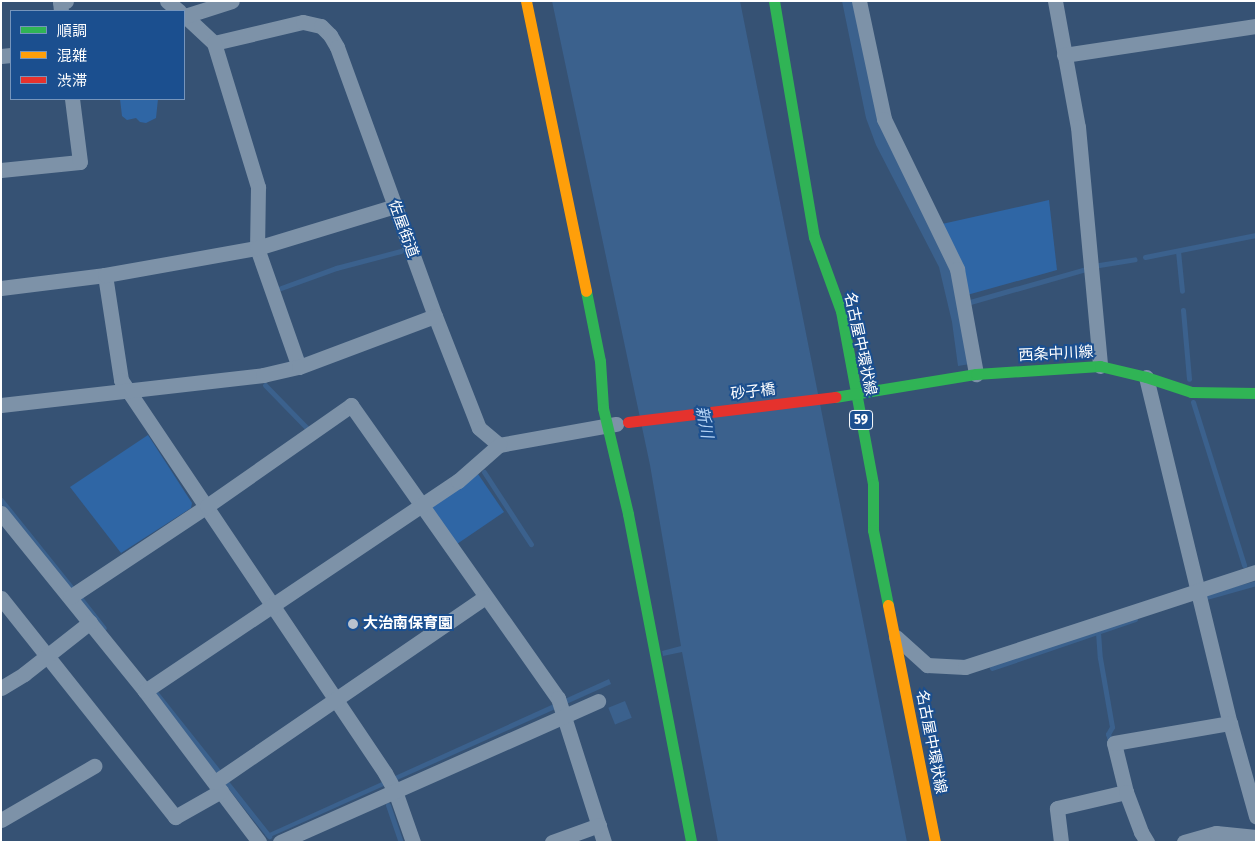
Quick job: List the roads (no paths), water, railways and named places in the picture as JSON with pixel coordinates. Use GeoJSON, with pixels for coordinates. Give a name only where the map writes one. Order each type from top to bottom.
{"type":"FeatureCollection","features":[{"type":"Feature","properties":{"kind":"main road"},"geometry":{"type":"LineString","coordinates":[[526,1],[600,361],[603,408],[628,514],[691,842]]}},
{"type":"Feature","properties":{"kind":"main road","name":"名古屋中環状線"},"geometry":{"type":"LineString","coordinates":[[774,1],[814,237],[841,312],[873,484],[873,530],[896,637],[935,842]]}},
{"type":"Feature","properties":{"kind":"main road","name":"西条中川線"},"geometry":{"type":"LineString","coordinates":[[856,395],[976,374],[1100,366],[1146,377],[1191,392],[1256,393]]}},
{"type":"Feature","properties":{"kind":"main road","name":"砂子橋"},"geometry":{"type":"LineString","coordinates":[[628,422],[856,395]]}},
{"type":"Feature","properties":{"kind":"street"},"geometry":{"type":"LineString","coordinates":[[61,10],[60,2],[66,1]]}},
{"type":"Feature","properties":{"kind":"street"},"geometry":{"type":"LineString","coordinates":[[167,1],[178,10]]}},
{"type":"Feature","properties":{"kind":"street"},"geometry":{"type":"LineString","coordinates":[[185,13],[232,1]]}},
{"type":"Feature","properties":{"kind":"street"},"geometry":{"type":"LineString","coordinates":[[859,1],[884,118],[957,269],[976,374]]}},
{"type":"Feature","properties":{"kind":"street"},"geometry":{"type":"LineString","coordinates":[[1054,1],[1078,127],[1100,366]]}},
{"type":"Feature","properties":{"kind":"street"},"geometry":{"type":"LineString","coordinates":[[185,16],[214,43],[258,187],[257,248],[300,367]]}},
{"type":"Feature","properties":{"kind":"street","name":"佐屋街道"},"geometry":{"type":"LineString","coordinates":[[214,43],[303,22],[321,26],[330,35],[337,48],[435,316],[479,428],[499,446]]}},
{"type":"Feature","properties":{"kind":"street"},"geometry":{"type":"LineString","coordinates":[[1064,55],[1256,26]]}},
{"type":"Feature","properties":{"kind":"street"},"geometry":{"type":"LineString","coordinates":[[1,170],[80,162],[72,100]]}},
{"type":"Feature","properties":{"kind":"street"},"geometry":{"type":"LineString","coordinates":[[1,288],[106,275],[257,248],[395,206]]}},
{"type":"Feature","properties":{"kind":"street"},"geometry":{"type":"LineString","coordinates":[[106,275],[121,380],[207,506],[271,606],[390,784],[413,842]]}},
{"type":"Feature","properties":{"kind":"street"},"geometry":{"type":"LineString","coordinates":[[1,406],[263,375],[300,367],[435,316]]}},
{"type":"Feature","properties":{"kind":"street"},"geometry":{"type":"LineString","coordinates":[[1146,377],[1230,723],[1256,816]]}},
{"type":"Feature","properties":{"kind":"street"},"geometry":{"type":"LineString","coordinates":[[70,597],[207,506],[351,405],[561,707],[604,842]]}},
{"type":"Feature","properties":{"kind":"street"},"geometry":{"type":"LineString","coordinates":[[145,691],[458,481],[499,446],[628,422]]}},
{"type":"Feature","properties":{"kind":"street"},"geometry":{"type":"LineString","coordinates":[[1,513],[145,691],[218,787],[256,841]]}},
{"type":"Feature","properties":{"kind":"street"},"geometry":{"type":"LineString","coordinates":[[896,637],[927,665],[966,667],[1256,572]]}},
{"type":"Feature","properties":{"kind":"street"},"geometry":{"type":"LineString","coordinates":[[1,598],[175,817],[335,700],[485,597]]}},
{"type":"Feature","properties":{"kind":"street"},"geometry":{"type":"LineString","coordinates":[[1,688],[24,674],[90,622]]}},
{"type":"Feature","properties":{"kind":"street"},"geometry":{"type":"LineString","coordinates":[[280,842],[390,784],[561,707],[598,701]]}},
{"type":"Feature","properties":{"kind":"street"},"geometry":{"type":"LineString","coordinates":[[1148,842],[1140,832],[1126,792],[1114,743],[1230,723]]}},
{"type":"Feature","properties":{"kind":"street"},"geometry":{"type":"LineString","coordinates":[[1,820],[94,766]]}},
{"type":"Feature","properties":{"kind":"street"},"geometry":{"type":"LineString","coordinates":[[1061,842],[1057,808],[1126,792]]}},
{"type":"Feature","properties":{"kind":"street"},"geometry":{"type":"LineString","coordinates":[[552,842],[599,825]]}},
{"type":"Feature","properties":{"kind":"street"},"geometry":{"type":"LineString","coordinates":[[1184,842],[1216,833],[1256,837]]}},
{"type":"Feature","properties":{"kind":"water","name":"新川"},"geometry":{"type":"Polygon","coordinates":[[[552,1],[740,1],[907,842],[718,842],[682,652],[663,656],[662,651],[681,646],[650,465],[552,1]]]}},
{"type":"Feature","properties":{"kind":"water"},"geometry":{"type":"Polygon","coordinates":[[[842,1],[856,1],[874,97],[948,258],[970,364],[958,366],[952,322],[939,267],[876,145],[866,118],[842,1]]]}},
{"type":"Feature","properties":{"kind":"water"},"geometry":{"type":"Polygon","coordinates":[[[609,679],[611,684],[268,838],[265,835],[609,679]]]}},
{"type":"Feature","properties":{"kind":"water"},"geometry":{"type":"Polygon","coordinates":[[[625,701],[632,718],[615,724],[608,708],[625,701]]]}},
{"type":"Feature","properties":{"kind":"waterway"},"geometry":{"type":"LineString","coordinates":[[1145,257],[1256,235]]}},
{"type":"Feature","properties":{"kind":"waterway"},"geometry":{"type":"LineString","coordinates":[[281,288],[336,268],[401,251]]}},
{"type":"Feature","properties":{"kind":"waterway"},"geometry":{"type":"LineString","coordinates":[[1178,251],[1182,291]]}},
{"type":"Feature","properties":{"kind":"waterway"},"geometry":{"type":"LineString","coordinates":[[1099,265],[1135,259]]}},
{"type":"Feature","properties":{"kind":"waterway"},"geometry":{"type":"LineString","coordinates":[[970,302],[1086,269]]}},
{"type":"Feature","properties":{"kind":"waterway"},"geometry":{"type":"LineString","coordinates":[[1183,310],[1189,379]]}},
{"type":"Feature","properties":{"kind":"waterway"},"geometry":{"type":"LineString","coordinates":[[265,385],[307,428]]}},
{"type":"Feature","properties":{"kind":"waterway"},"geometry":{"type":"LineString","coordinates":[[1193,402],[1244,565]]}},
{"type":"Feature","properties":{"kind":"waterway"},"geometry":{"type":"LineString","coordinates":[[484,472],[531,544]]}},
{"type":"Feature","properties":{"kind":"waterway"},"geometry":{"type":"LineString","coordinates":[[1,500],[71,587]]}},
{"type":"Feature","properties":{"kind":"waterway"},"geometry":{"type":"LineString","coordinates":[[1206,597],[1256,583]]}},
{"type":"Feature","properties":{"kind":"waterway"},"geometry":{"type":"LineString","coordinates":[[81,599],[104,628]]}},
{"type":"Feature","properties":{"kind":"waterway"},"geometry":{"type":"LineString","coordinates":[[992,668],[1135,619]]}},
{"type":"Feature","properties":{"kind":"waterway"},"geometry":{"type":"LineString","coordinates":[[1098,632],[1100,658],[1112,727],[1108,734],[1110,740]]}},
{"type":"Feature","properties":{"kind":"waterway"},"geometry":{"type":"LineString","coordinates":[[156,693],[218,771]]}},
{"type":"Feature","properties":{"kind":"waterway"},"geometry":{"type":"LineString","coordinates":[[227,783],[269,836]]}},
{"type":"Feature","properties":{"kind":"waterway"},"geometry":{"type":"LineString","coordinates":[[388,805],[401,842]]}},
{"type":"Feature","properties":{"kind":"place","name":"大治南保育園"},"geometry":{"type":"Point","coordinates":[353,624]}}]}
